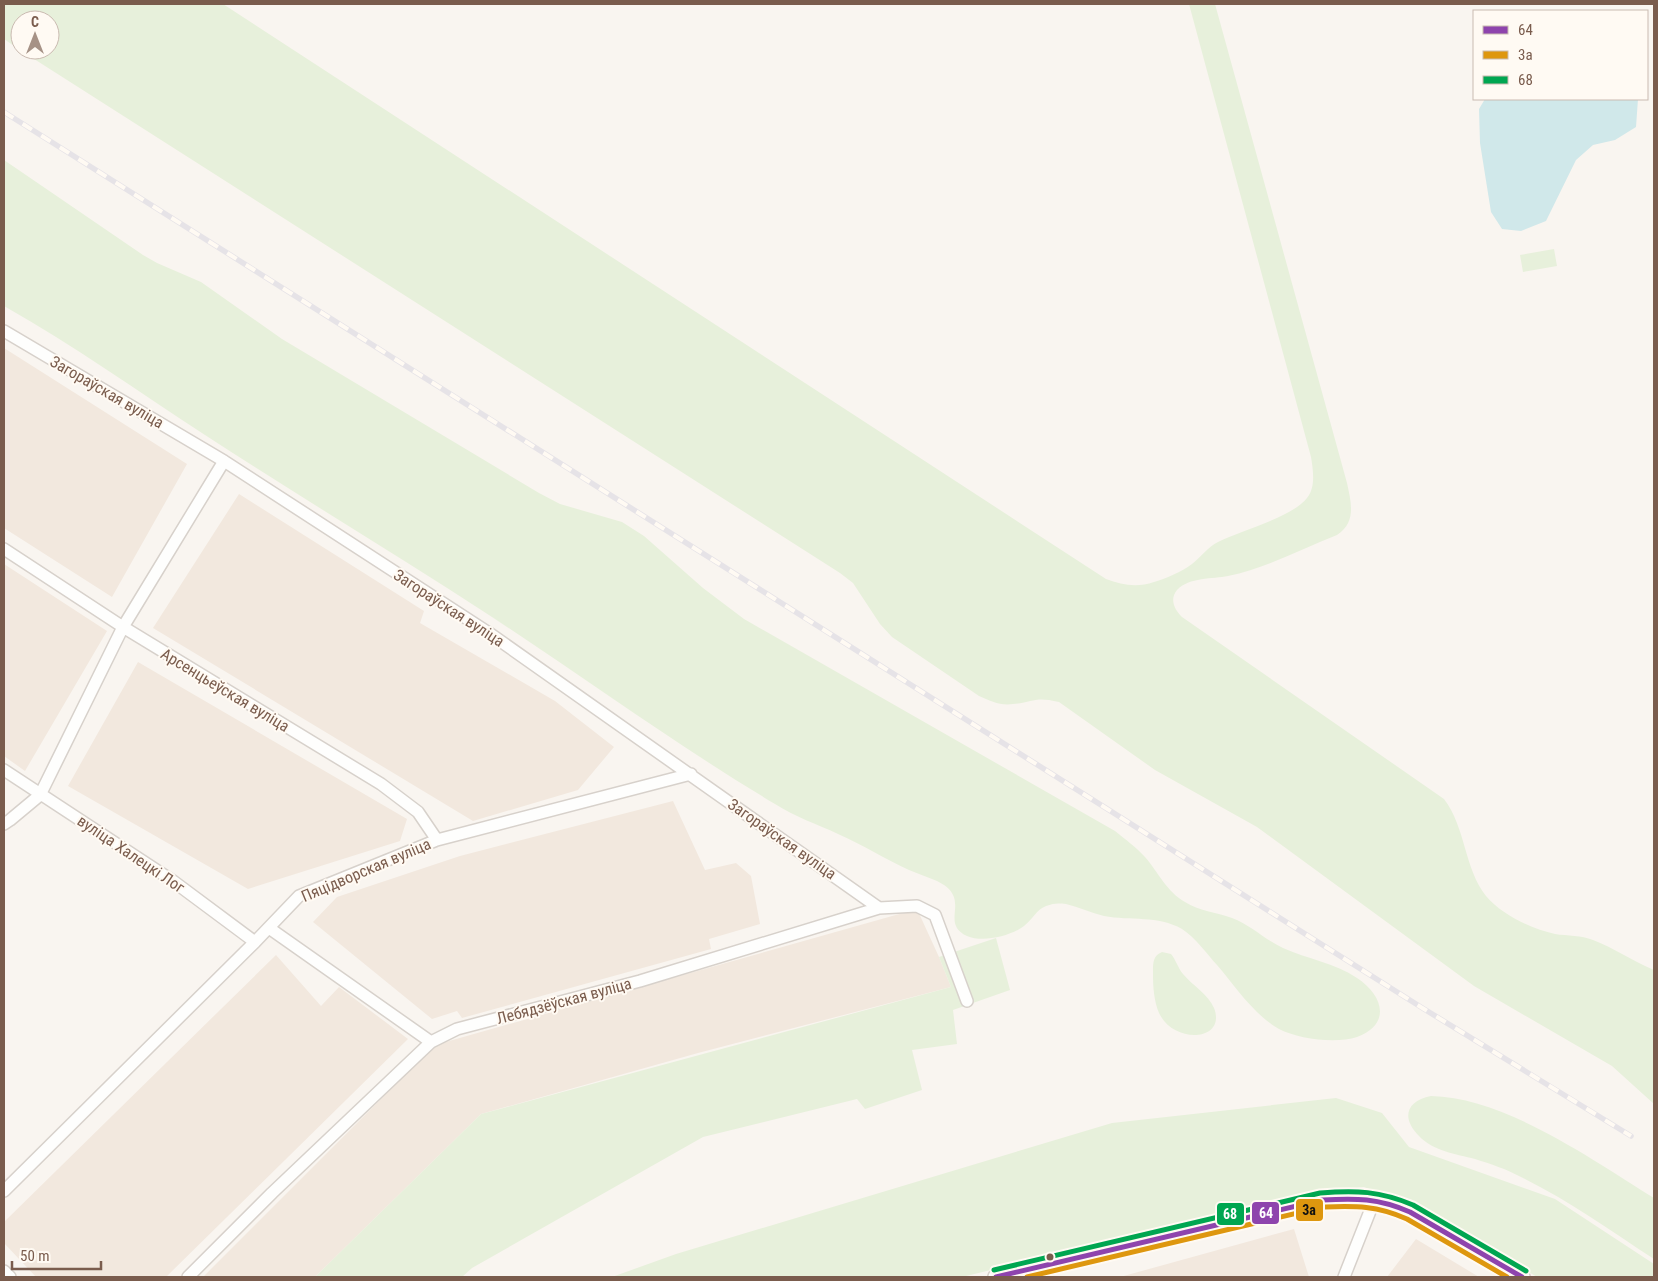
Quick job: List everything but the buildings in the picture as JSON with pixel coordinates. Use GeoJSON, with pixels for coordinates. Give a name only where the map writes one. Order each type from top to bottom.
{"type":"FeatureCollection","features":[{"type":"Feature","properties":{"kind":"street","name":"Загораўская вуліца"},"geometry":{"type":"LineString","coordinates":[[4,331],[224,461],[489,633],[879,908]]}},
{"type":"Feature","properties":{"kind":"street"},"geometry":{"type":"LineString","coordinates":[[4,824],[40,795],[123,628],[224,461]]}},
{"type":"Feature","properties":{"kind":"street","name":"Арсенцьеўская вуліца"},"geometry":{"type":"LineString","coordinates":[[4,549],[123,628],[381,784],[418,812],[437,840]]}},
{"type":"Feature","properties":{"kind":"street","name":"вуліца Халецкі Лог"},"geometry":{"type":"LineString","coordinates":[[4,770],[173,881],[255,942]]}},
{"type":"Feature","properties":{"kind":"street","name":"Пяцідворская вуліца"},"geometry":{"type":"LineString","coordinates":[[4,1191],[299,896],[437,840],[691,774]]}},
{"type":"Feature","properties":{"kind":"street","name":"Лебядзёўская вуліца"},"geometry":{"type":"LineString","coordinates":[[188,1277],[272,1193],[430,1042],[457,1029],[640,981],[879,908],[918,906],[936,915],[967,1001]]}},
{"type":"Feature","properties":{"kind":"street"},"geometry":{"type":"LineString","coordinates":[[269,928],[430,1042]]}},
{"type":"Feature","properties":{"kind":"street"},"geometry":{"type":"LineString","coordinates":[[996,1277],[1322,1200],[1359,1198],[1392,1204],[1410,1212],[1522,1277]]}},
{"type":"Feature","properties":{"kind":"street"},"geometry":{"type":"LineString","coordinates":[[1344,1277],[1374,1201]]}},
{"type":"Feature","properties":{"kind":"street"},"geometry":{"type":"LineString","coordinates":[[4,1271],[10,1277]]}},
{"type":"Feature","properties":{"kind":"shaded area"},"geometry":{"type":"Polygon","coordinates":[[[4,348],[187,464],[112,597],[4,528],[4,348]]]}},
{"type":"Feature","properties":{"kind":"shaded area"},"geometry":{"type":"Polygon","coordinates":[[[239,494],[424,611],[420,623],[555,701],[614,747],[578,790],[473,821],[153,628],[239,494]]]}},
{"type":"Feature","properties":{"kind":"shaded area"},"geometry":{"type":"Polygon","coordinates":[[[4,564],[107,631],[25,771],[4,756],[4,564]]]}},
{"type":"Feature","properties":{"kind":"shaded area"},"geometry":{"type":"Polygon","coordinates":[[[138,662],[407,819],[400,841],[248,889],[68,786],[138,662]]]}},
{"type":"Feature","properties":{"kind":"shaded area"},"geometry":{"type":"Polygon","coordinates":[[[673,801],[705,870],[736,863],[751,876],[760,924],[709,939],[711,949],[462,1018],[457,1011],[432,1019],[313,922],[337,897],[460,856],[673,801]]]}},
{"type":"Feature","properties":{"kind":"shaded area"},"geometry":{"type":"Polygon","coordinates":[[[917,909],[951,987],[698,1053],[481,1114],[315,1277],[203,1277],[435,1045],[917,909]]]}},
{"type":"Feature","properties":{"kind":"shaded area"},"geometry":{"type":"Polygon","coordinates":[[[276,955],[321,1006],[339,987],[408,1039],[166,1277],[36,1277],[4,1243],[4,1222],[276,955]]]}},
{"type":"Feature","properties":{"kind":"shaded area"},"geometry":{"type":"Polygon","coordinates":[[[1294,1229],[1309,1277],[1120,1277],[1294,1229]]]}},
{"type":"Feature","properties":{"kind":"shaded area"},"geometry":{"type":"Polygon","coordinates":[[[1416,1239],[1479,1277],[1387,1277],[1416,1239]]]}},
{"type":"Feature","properties":{"kind":"green space"},"geometry":{"type":"Polygon","coordinates":[[[4,4],[223,4],[1106,579],[1136,585],[1148,584],[1183,570],[1218,542],[1290,512],[1307,498],[1313,484],[1311,457],[1189,4],[1215,4],[1347,483],[1351,511],[1348,524],[1337,535],[1284,558],[1242,573],[1201,579],[1188,583],[1177,590],[1173,597],[1174,605],[1182,617],[1444,799],[1457,822],[1473,873],[1479,885],[1486,896],[1500,909],[1537,929],[1555,934],[1588,938],[1654,970],[1654,1104],[1612,1066],[1474,986],[1257,827],[1155,770],[1059,702],[1039,699],[1020,703],[1000,704],[979,696],[892,637],[880,624],[853,583],[840,573],[36,60],[60,60],[60,10],[10,10],[10,43],[4,39],[4,4]]]}},
{"type":"Feature","properties":{"kind":"green space"},"geometry":{"type":"Polygon","coordinates":[[[4,160],[143,255],[201,282],[282,339],[539,493],[560,504],[622,522],[644,536],[703,588],[744,619],[1115,831],[1142,853],[1173,893],[1185,902],[1239,921],[1283,948],[1340,969],[1357,978],[1366,985],[1378,1001],[1379,1017],[1375,1025],[1357,1037],[1339,1040],[1306,1038],[1287,1033],[1261,1016],[1245,1000],[1192,937],[1182,929],[1154,920],[1104,916],[1071,905],[1056,904],[1043,908],[1024,926],[1012,933],[989,939],[967,936],[955,924],[955,903],[953,895],[948,888],[847,838],[790,813],[739,782],[492,617],[241,458],[81,353],[4,306],[4,160]]]}},
{"type":"Feature","properties":{"kind":"green space"},"geometry":{"type":"Polygon","coordinates":[[[1554,249],[1557,266],[1523,272],[1520,255],[1554,249]]]}},
{"type":"Feature","properties":{"kind":"green space"},"geometry":{"type":"Polygon","coordinates":[[[996,938],[1010,990],[953,1010],[957,1044],[912,1050],[922,1090],[865,1109],[857,1099],[703,1137],[472,1268],[462,1277],[315,1277],[481,1114],[951,987],[939,957],[996,938]]]}},
{"type":"Feature","properties":{"kind":"green space"},"geometry":{"type":"Polygon","coordinates":[[[1162,952],[1171,954],[1183,974],[1204,994],[1214,1008],[1216,1019],[1213,1027],[1206,1033],[1197,1035],[1186,1034],[1176,1030],[1166,1023],[1159,1013],[1154,994],[1153,968],[1156,956],[1162,952]]]}},
{"type":"Feature","properties":{"kind":"green space"},"geometry":{"type":"Polygon","coordinates":[[[1431,1096],[1459,1099],[1488,1107],[1518,1119],[1576,1149],[1654,1198],[1654,1259],[1572,1206],[1521,1177],[1487,1163],[1438,1149],[1425,1141],[1413,1129],[1408,1117],[1411,1106],[1423,1098],[1431,1096]]]}},
{"type":"Feature","properties":{"kind":"green space"},"geometry":{"type":"Polygon","coordinates":[[[1336,1098],[1382,1113],[1409,1147],[1555,1199],[1654,1264],[1654,1277],[1537,1277],[1435,1215],[1364,1187],[1296,1196],[962,1277],[612,1277],[676,1254],[1112,1123],[1336,1098]]]}},
{"type":"Feature","properties":{"kind":"water"},"geometry":{"type":"Polygon","coordinates":[[[1484,100],[1638,100],[1636,127],[1615,140],[1593,145],[1576,160],[1546,221],[1521,231],[1502,229],[1491,212],[1480,143],[1479,109],[1484,100]]]}},
{"type":"Feature","properties":{"kind":"railway"},"geometry":{"type":"LineString","coordinates":[[4,112],[1424,1009],[1631,1136]]}},
{"type":"Feature","properties":{"kind":"transit line","name":"68"},"geometry":{"type":"LineString","coordinates":[[994,1270],[1320,1193],[1345,1192],[1379,1194],[1413,1205],[1526,1271]]}},
{"type":"Feature","properties":{"kind":"transit line","name":"64"},"geometry":{"type":"LineString","coordinates":[[996,1277],[1322,1200],[1346,1199],[1388,1204],[1410,1212],[1522,1277]]}},
{"type":"Feature","properties":{"kind":"transit line","name":"3а"},"geometry":{"type":"LineString","coordinates":[[1027,1277],[1323,1207],[1345,1206],[1365,1207],[1396,1214],[1507,1277]]}}]}
